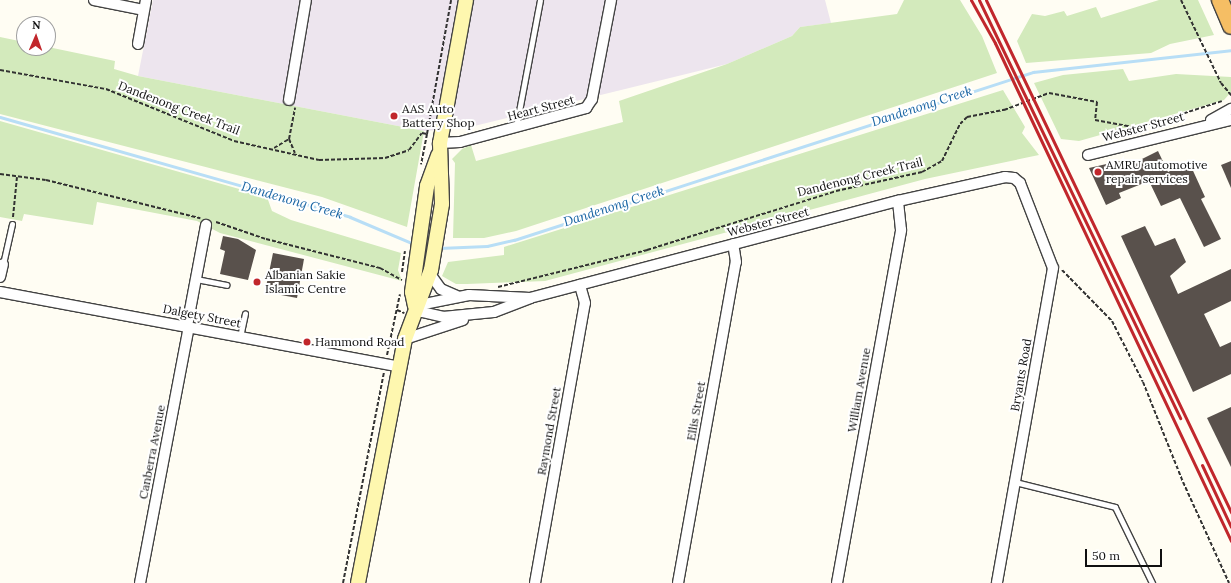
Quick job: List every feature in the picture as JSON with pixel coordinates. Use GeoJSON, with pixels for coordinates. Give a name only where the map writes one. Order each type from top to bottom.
{"type":"FeatureCollection","features":[{"type":"Feature","properties":{"kind":"highway"},"geometry":{"type":"LineString","coordinates":[[1220,0],[1231,26]]}},
{"type":"Feature","properties":{"kind":"main road"},"geometry":{"type":"LineString","coordinates":[[415,306],[412,292],[424,222],[428,180],[439,149],[466,0]]}},
{"type":"Feature","properties":{"kind":"main road"},"geometry":{"type":"LineString","coordinates":[[358,583],[392,365],[405,339],[415,306],[425,294],[431,272],[440,224],[442,184],[439,149]]}},
{"type":"Feature","properties":{"kind":"street"},"geometry":{"type":"LineString","coordinates":[[94,0],[144,5],[138,44]]}},
{"type":"Feature","properties":{"kind":"street"},"geometry":{"type":"LineString","coordinates":[[289,100],[306,0]]}},
{"type":"Feature","properties":{"kind":"street","name":"Heart Street"},"geometry":{"type":"LineString","coordinates":[[439,149],[581,111],[589,105],[611,0]]}},
{"type":"Feature","properties":{"kind":"street","name":"Webster Street"},"geometry":{"type":"LineString","coordinates":[[1204,124],[1231,110]]}},
{"type":"Feature","properties":{"kind":"street","name":"Webster Street"},"geometry":{"type":"LineString","coordinates":[[1088,155],[1204,124],[1231,120]]}},
{"type":"Feature","properties":{"kind":"street","name":"Webster Street"},"geometry":{"type":"LineString","coordinates":[[405,339],[478,315],[507,308],[530,298],[898,201],[1005,177],[1014,178],[1020,183],[1053,268]]}},
{"type":"Feature","properties":{"kind":"street","name":"William Avenue"},"geometry":{"type":"LineString","coordinates":[[837,583],[901,230],[898,201]]}},
{"type":"Feature","properties":{"kind":"street","name":"Canberra Avenue"},"geometry":{"type":"LineString","coordinates":[[140,583],[206,225]]}},
{"type":"Feature","properties":{"kind":"street","name":"Ellis Street"},"geometry":{"type":"LineString","coordinates":[[678,583],[736,262],[733,244]]}},
{"type":"Feature","properties":{"kind":"street"},"geometry":{"type":"LineString","coordinates":[[0,277],[3,264]]}},
{"type":"Feature","properties":{"kind":"street","name":"Bryants Road"},"geometry":{"type":"LineString","coordinates":[[997,583],[1053,268]]}},
{"type":"Feature","properties":{"kind":"street","name":"Webster Street"},"geometry":{"type":"LineString","coordinates":[[431,272],[443,290],[458,296]]}},
{"type":"Feature","properties":{"kind":"street","name":"Raymond Street"},"geometry":{"type":"LineString","coordinates":[[535,583],[585,303],[580,285]]}},
{"type":"Feature","properties":{"kind":"street","name":"Dalgety Street"},"geometry":{"type":"LineString","coordinates":[[0,292],[392,365]]}},
{"type":"Feature","properties":{"kind":"street","name":"Webster Street"},"geometry":{"type":"LineString","coordinates":[[415,306],[458,296],[530,298]]}},
{"type":"Feature","properties":{"kind":"street","name":"Webster Street"},"geometry":{"type":"LineString","coordinates":[[415,306],[422,312],[439,316],[478,315]]}},
{"type":"Feature","properties":{"kind":"lane"},"geometry":{"type":"LineString","coordinates":[[516,128],[540,0]]}},
{"type":"Feature","properties":{"kind":"lane"},"geometry":{"type":"LineString","coordinates":[[3,264],[12,224]]}},
{"type":"Feature","properties":{"kind":"lane"},"geometry":{"type":"LineString","coordinates":[[196,279],[226,285]]}},
{"type":"Feature","properties":{"kind":"lane"},"geometry":{"type":"LineString","coordinates":[[240,337],[245,314]]}},
{"type":"Feature","properties":{"kind":"lane"},"geometry":{"type":"LineString","coordinates":[[1015,482],[1115,507],[1152,583]]}},
{"type":"Feature","properties":{"kind":"path"},"geometry":{"type":"LineString","coordinates":[[420,171],[451,0]]}},
{"type":"Feature","properties":{"kind":"path"},"geometry":{"type":"LineString","coordinates":[[1181,0],[1221,83],[1231,94]]}},
{"type":"Feature","properties":{"kind":"path","name":"Dandenong Creek Trail"},"geometry":{"type":"LineString","coordinates":[[0,70],[106,89],[234,141],[274,148],[319,160],[378,160],[409,150],[422,133],[427,134]]}},
{"type":"Feature","properties":{"kind":"path","name":"Dandenong Creek Trail"},"geometry":{"type":"LineString","coordinates":[[496,288],[646,250],[829,193],[922,172],[942,161],[960,124],[967,117],[1017,106],[1049,93],[1097,102],[1095,120],[1138,128],[1231,99]]}},
{"type":"Feature","properties":{"kind":"path"},"geometry":{"type":"LineString","coordinates":[[289,100],[295,106],[289,139],[295,154]]}},
{"type":"Feature","properties":{"kind":"path"},"geometry":{"type":"LineString","coordinates":[[274,148],[289,139]]}},
{"type":"Feature","properties":{"kind":"path"},"geometry":{"type":"LineString","coordinates":[[12,224],[17,177]]}},
{"type":"Feature","properties":{"kind":"path"},"geometry":{"type":"LineString","coordinates":[[1053,268],[1066,272],[1112,321],[1143,382],[1183,482],[1229,583]]}},
{"type":"Feature","properties":{"kind":"path"},"geometry":{"type":"LineString","coordinates":[[343,583],[392,365],[397,310]]}},
{"type":"Feature","properties":{"kind":"shaded area"},"geometry":{"type":"Polygon","coordinates":[[[153,0],[825,0],[831,23],[800,27],[792,36],[727,64],[466,128],[424,131],[138,76],[153,0]]]}},
{"type":"Feature","properties":{"kind":"green space"},"geometry":{"type":"Polygon","coordinates":[[[904,0],[960,0],[982,36],[997,73],[516,231],[484,238],[453,238],[455,163],[452,159],[462,149],[471,145],[476,161],[623,122],[619,101],[727,64],[792,36],[800,27],[897,14],[904,0]]]}},
{"type":"Feature","properties":{"kind":"green space"},"geometry":{"type":"Polygon","coordinates":[[[1159,0],[1198,0],[1214,35],[1170,44],[1151,53],[1026,63],[1017,41],[1032,14],[1045,16],[1064,11],[1067,16],[1096,7],[1101,18],[1159,0]]]}},
{"type":"Feature","properties":{"kind":"green space"},"geometry":{"type":"Polygon","coordinates":[[[0,37],[16,40],[16,56],[56,56],[56,49],[115,61],[114,69],[138,76],[424,131],[407,227],[322,197],[0,114],[0,37]]]}},
{"type":"Feature","properties":{"kind":"green space"},"geometry":{"type":"Polygon","coordinates":[[[1123,69],[1129,81],[1176,74],[1231,77],[1231,92],[1224,100],[1079,141],[1061,139],[1034,83],[1063,75],[1123,69]]]}},
{"type":"Feature","properties":{"kind":"green space"},"geometry":{"type":"Polygon","coordinates":[[[1003,90],[1025,127],[1022,133],[1039,155],[925,179],[545,281],[456,284],[442,276],[448,262],[504,255],[504,247],[1003,90]]]}},
{"type":"Feature","properties":{"kind":"green space"},"geometry":{"type":"Polygon","coordinates":[[[0,121],[267,197],[272,211],[291,220],[401,253],[398,270],[402,281],[220,233],[197,221],[97,202],[93,225],[24,214],[22,221],[0,217],[0,121]]]}},
{"type":"Feature","properties":{"kind":"building"},"geometry":{"type":"Polygon","coordinates":[[[1158,151],[1168,172],[1189,162],[1205,197],[1201,199],[1221,239],[1204,247],[1180,198],[1161,206],[1149,181],[1119,193],[1121,198],[1106,205],[1089,168],[1124,160],[1126,167],[1158,151]]]}},
{"type":"Feature","properties":{"kind":"building"},"geometry":{"type":"Polygon","coordinates":[[[1231,161],[1231,188],[1221,165],[1231,161]]]}},
{"type":"Feature","properties":{"kind":"building"},"geometry":{"type":"Polygon","coordinates":[[[1145,226],[1155,246],[1175,238],[1186,262],[1170,276],[1178,294],[1231,269],[1231,301],[1204,314],[1220,347],[1231,342],[1231,374],[1193,392],[1121,236],[1145,226]]]}},
{"type":"Feature","properties":{"kind":"building"},"geometry":{"type":"Polygon","coordinates":[[[223,236],[238,239],[256,250],[248,280],[220,274],[225,251],[220,249],[223,236]]]}},
{"type":"Feature","properties":{"kind":"building"},"geometry":{"type":"Polygon","coordinates":[[[273,253],[304,259],[297,298],[265,292],[273,253]]]}},
{"type":"Feature","properties":{"kind":"building"},"geometry":{"type":"Polygon","coordinates":[[[1231,407],[1231,467],[1207,418],[1231,407]]]}},
{"type":"Feature","properties":{"kind":"waterway","name":"Dandenong Creek"},"geometry":{"type":"LineString","coordinates":[[439,248],[487,246],[514,240],[1033,72],[1231,50]]}},
{"type":"Feature","properties":{"kind":"waterway","name":"Dandenong Creek"},"geometry":{"type":"LineString","coordinates":[[0,117],[350,217],[414,244]]}},
{"type":"Feature","properties":{"kind":"railway"},"geometry":{"type":"LineString","coordinates":[[971,0],[995,43],[1231,541]]}},
{"type":"Feature","properties":{"kind":"railway"},"geometry":{"type":"LineString","coordinates":[[979,0],[1180,418]]}},
{"type":"Feature","properties":{"kind":"railway"},"geometry":{"type":"LineString","coordinates":[[986,0],[1231,512]]}},
{"type":"Feature","properties":{"kind":"railway"},"geometry":{"type":"LineString","coordinates":[[1202,465],[1231,527]]}},
{"type":"Feature","properties":{"kind":"place","name":"AAS Auto Battery Shop"},"geometry":{"type":"Point","coordinates":[394,116]}},
{"type":"Feature","properties":{"kind":"place","name":"AMRU automotive repair services"},"geometry":{"type":"Point","coordinates":[1098,172]}},
{"type":"Feature","properties":{"kind":"place","name":"Albanian Sakie Islamic Centre"},"geometry":{"type":"Point","coordinates":[257,282]}},
{"type":"Feature","properties":{"kind":"place","name":"Hammond Road"},"geometry":{"type":"Point","coordinates":[307,342]}}]}
